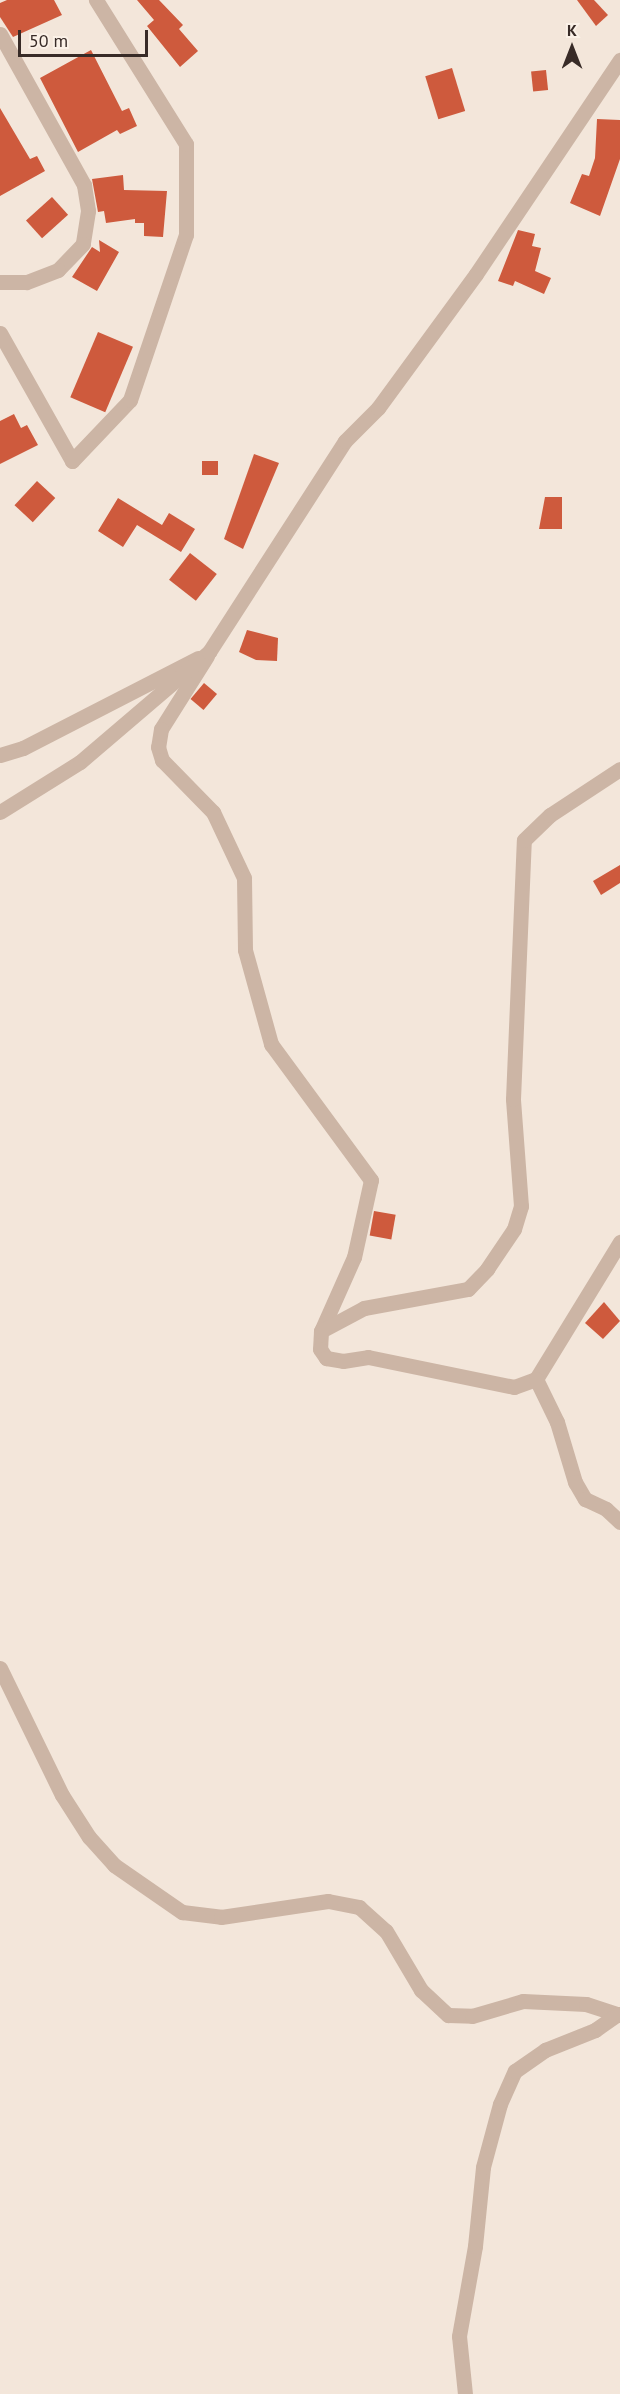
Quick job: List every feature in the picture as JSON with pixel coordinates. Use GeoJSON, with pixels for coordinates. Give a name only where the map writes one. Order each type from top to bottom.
{"type":"FeatureCollection","features":[{"type":"Feature","properties":{"kind":"street"},"geometry":{"type":"LineString","coordinates":[[0,333],[72,461],[130,400],[186,235],[186,144],[96,0]]}},
{"type":"Feature","properties":{"kind":"street"},"geometry":{"type":"LineString","coordinates":[[0,34],[84,184],[88,211],[83,244],[58,270],[26,282],[0,282]]}},
{"type":"Feature","properties":{"kind":"street"},"geometry":{"type":"LineString","coordinates":[[620,60],[469,284],[378,408],[345,441],[161,729],[158,747],[162,760],[213,812],[244,878],[245,950],[271,1044],[371,1180],[354,1257],[321,1331],[320,1349],[326,1358],[368,1357],[514,1387],[536,1379],[620,1242]]}},
{"type":"Feature","properties":{"kind":"street"},"geometry":{"type":"LineString","coordinates":[[0,755],[23,748],[209,652]]}},
{"type":"Feature","properties":{"kind":"street"},"geometry":{"type":"LineString","coordinates":[[0,812],[17,805],[80,762],[209,652]]}},
{"type":"Feature","properties":{"kind":"street"},"geometry":{"type":"LineString","coordinates":[[321,1331],[364,1308],[468,1289],[487,1269],[513,1229],[521,1206],[513,1099],[524,840],[550,815],[620,770]]}},
{"type":"Feature","properties":{"kind":"street"},"geometry":{"type":"LineString","coordinates":[[536,1379],[557,1422],[575,1482],[585,1499],[606,1509],[620,1522]]}},
{"type":"Feature","properties":{"kind":"street"},"geometry":{"type":"LineString","coordinates":[[0,1668],[62,1795],[89,1837],[114,1865],[182,1912],[221,1917],[328,1901],[359,1907],[386,1930],[421,1990],[448,2015],[472,2016],[523,2001],[586,2004],[619,2015]]}},
{"type":"Feature","properties":{"kind":"street"},"geometry":{"type":"LineString","coordinates":[[465,2394],[459,2336],[475,2246],[483,2167],[500,2104],[515,2071],[545,2049],[595,2030],[619,2015]]}},
{"type":"Feature","properties":{"kind":"building"},"geometry":{"type":"Polygon","coordinates":[[[7,0],[54,0],[62,15],[13,37],[0,17],[0,3],[7,0]]]}},
{"type":"Feature","properties":{"kind":"building"},"geometry":{"type":"Polygon","coordinates":[[[137,0],[159,0],[183,25],[179,29],[198,51],[180,67],[147,26],[154,20],[137,0]]]}},
{"type":"Feature","properties":{"kind":"building"},"geometry":{"type":"Polygon","coordinates":[[[577,0],[594,0],[608,15],[596,26],[577,0]]]}},
{"type":"Feature","properties":{"kind":"building"},"geometry":{"type":"Polygon","coordinates":[[[91,50],[122,111],[129,108],[137,126],[120,134],[117,130],[78,152],[40,78],[91,50]]]}},
{"type":"Feature","properties":{"kind":"building"},"geometry":{"type":"Polygon","coordinates":[[[452,68],[465,111],[438,119],[425,76],[452,68]]]}},
{"type":"Feature","properties":{"kind":"building"},"geometry":{"type":"Polygon","coordinates":[[[546,70],[548,90],[533,91],[531,72],[546,70]]]}},
{"type":"Feature","properties":{"kind":"building"},"geometry":{"type":"Polygon","coordinates":[[[0,108],[30,159],[37,156],[45,171],[0,196],[0,108]]]}},
{"type":"Feature","properties":{"kind":"building"},"geometry":{"type":"Polygon","coordinates":[[[597,119],[620,120],[620,159],[600,216],[570,203],[582,174],[589,176],[595,158],[597,119]]]}},
{"type":"Feature","properties":{"kind":"building"},"geometry":{"type":"Polygon","coordinates":[[[123,175],[124,190],[167,191],[163,237],[144,236],[144,223],[135,223],[135,219],[106,223],[104,211],[98,212],[92,179],[123,175]]]}},
{"type":"Feature","properties":{"kind":"building"},"geometry":{"type":"Polygon","coordinates":[[[52,197],[68,215],[42,238],[26,220],[52,197]]]}},
{"type":"Feature","properties":{"kind":"building"},"geometry":{"type":"Polygon","coordinates":[[[518,230],[535,234],[532,246],[541,248],[535,271],[551,278],[544,294],[515,281],[513,286],[498,281],[518,230]]]}},
{"type":"Feature","properties":{"kind":"building"},"geometry":{"type":"Polygon","coordinates":[[[99,240],[119,252],[97,291],[72,277],[92,247],[100,252],[99,240]]]}},
{"type":"Feature","properties":{"kind":"building"},"geometry":{"type":"Polygon","coordinates":[[[98,332],[133,347],[105,412],[70,397],[98,332]]]}},
{"type":"Feature","properties":{"kind":"building"},"geometry":{"type":"Polygon","coordinates":[[[14,414],[21,428],[27,425],[38,445],[0,464],[0,421],[14,414]]]}},
{"type":"Feature","properties":{"kind":"building"},"geometry":{"type":"Polygon","coordinates":[[[254,454],[279,463],[243,549],[224,539],[254,454]]]}},
{"type":"Feature","properties":{"kind":"building"},"geometry":{"type":"Polygon","coordinates":[[[202,461],[218,461],[218,475],[202,475],[202,461]]]}},
{"type":"Feature","properties":{"kind":"building"},"geometry":{"type":"Polygon","coordinates":[[[37,481],[55,498],[33,522],[14,505],[37,481]]]}},
{"type":"Feature","properties":{"kind":"building"},"geometry":{"type":"Polygon","coordinates":[[[545,497],[562,497],[562,529],[539,529],[545,497]]]}},
{"type":"Feature","properties":{"kind":"building"},"geometry":{"type":"Polygon","coordinates":[[[118,498],[162,525],[169,513],[195,529],[181,552],[137,525],[123,547],[98,531],[118,498]]]}},
{"type":"Feature","properties":{"kind":"building"},"geometry":{"type":"Polygon","coordinates":[[[190,553],[217,574],[196,601],[169,580],[190,553]]]}},
{"type":"Feature","properties":{"kind":"building"},"geometry":{"type":"Polygon","coordinates":[[[247,630],[278,638],[277,661],[256,660],[239,652],[247,630]]]}},
{"type":"Feature","properties":{"kind":"building"},"geometry":{"type":"Polygon","coordinates":[[[204,683],[217,694],[204,710],[191,699],[204,683]]]}},
{"type":"Feature","properties":{"kind":"building"},"geometry":{"type":"Polygon","coordinates":[[[620,865],[620,883],[601,895],[593,881],[620,865]]]}},
{"type":"Feature","properties":{"kind":"building"},"geometry":{"type":"Polygon","coordinates":[[[374,1211],[396,1215],[391,1239],[370,1236],[374,1211]]]}},
{"type":"Feature","properties":{"kind":"building"},"geometry":{"type":"Polygon","coordinates":[[[604,1302],[620,1321],[603,1339],[585,1323],[604,1302]]]}}]}
